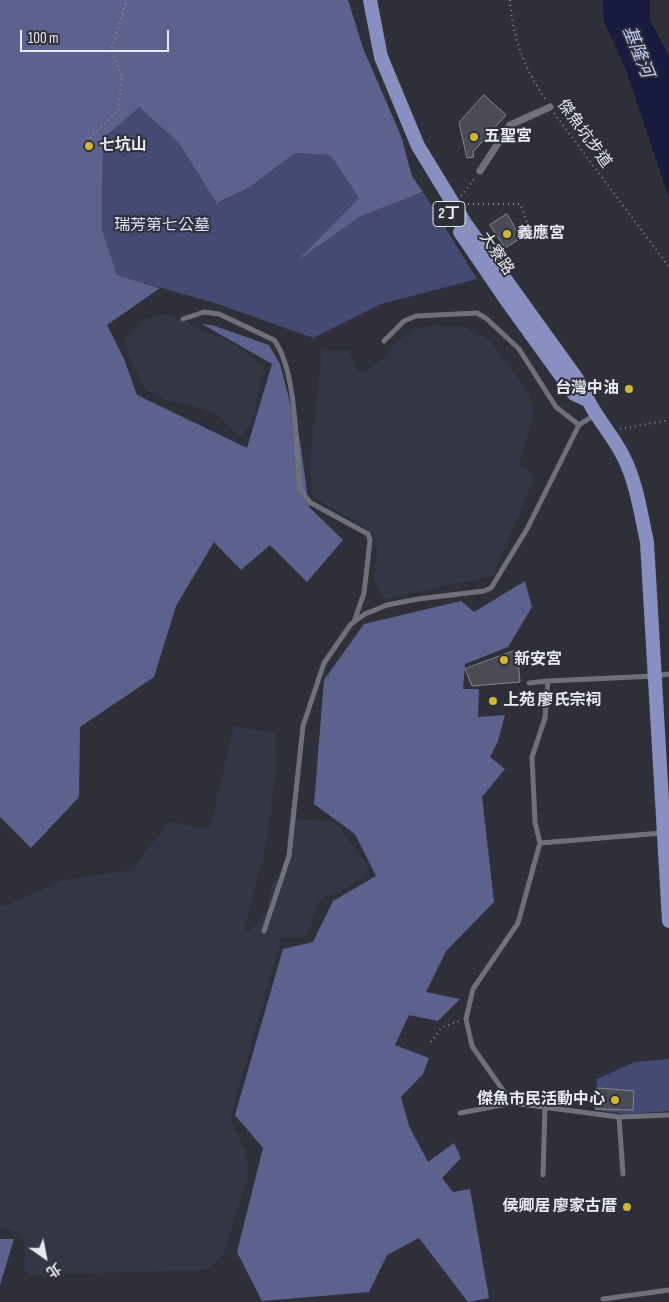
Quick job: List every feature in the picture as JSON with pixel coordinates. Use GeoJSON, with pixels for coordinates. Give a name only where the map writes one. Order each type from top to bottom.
{"type":"FeatureCollection","features":[{"type":"Feature","properties":{"kind":"main road","name":"大寮路"},"geometry":{"type":"LineString","coordinates":[[361,0],[373,54],[408,148],[456,227],[509,304],[574,394],[587,400]]}},
{"type":"Feature","properties":{"kind":"main road","name":"大寮路"},"geometry":{"type":"LineString","coordinates":[[370,0],[381,57],[418,146],[465,223],[583,387],[587,400],[602,422]]}},
{"type":"Feature","properties":{"kind":"main road","name":"2丁"},"geometry":{"type":"LineString","coordinates":[[602,422],[626,461],[638,498],[647,542],[669,921]]}},
{"type":"Feature","properties":{"kind":"street"},"geometry":{"type":"LineString","coordinates":[[480,171],[510,125],[550,107]]}},
{"type":"Feature","properties":{"kind":"lane"},"geometry":{"type":"LineString","coordinates":[[183,319],[204,312],[219,314],[274,340],[279,346],[290,379],[300,490],[311,502],[368,534],[370,540],[364,593],[354,622],[324,663],[312,692],[303,726],[289,856],[264,931]]}},
{"type":"Feature","properties":{"kind":"lane"},"geometry":{"type":"LineString","coordinates":[[384,341],[404,321],[416,316],[477,313],[487,319],[513,343],[556,407],[579,425],[602,422]]}},
{"type":"Feature","properties":{"kind":"lane"},"geometry":{"type":"LineString","coordinates":[[354,622],[366,614],[387,605],[491,588],[527,529],[579,425]]}},
{"type":"Feature","properties":{"kind":"lane"},"geometry":{"type":"LineString","coordinates":[[529,683],[669,674]]}},
{"type":"Feature","properties":{"kind":"lane"},"geometry":{"type":"LineString","coordinates":[[512,1103],[472,1046],[466,1019],[473,989],[518,923],[540,843],[535,822],[532,758],[545,718],[548,681]]}},
{"type":"Feature","properties":{"kind":"lane"},"geometry":{"type":"LineString","coordinates":[[540,843],[664,833]]}},
{"type":"Feature","properties":{"kind":"lane"},"geometry":{"type":"LineString","coordinates":[[460,1113],[512,1103],[619,1117],[669,1116]]}},
{"type":"Feature","properties":{"kind":"lane"},"geometry":{"type":"LineString","coordinates":[[543,1175],[545,1107]]}},
{"type":"Feature","properties":{"kind":"lane"},"geometry":{"type":"LineString","coordinates":[[619,1117],[623,1174]]}},
{"type":"Feature","properties":{"kind":"lane"},"geometry":{"type":"LineString","coordinates":[[603,1299],[669,1290]]}},
{"type":"Feature","properties":{"kind":"path"},"geometry":{"type":"LineString","coordinates":[[90,138],[118,111],[122,76],[111,49],[127,0]]}},
{"type":"Feature","properties":{"kind":"path","name":"傑魚坑步道"},"geometry":{"type":"LineString","coordinates":[[510,0],[511,21],[519,50],[530,76],[550,107],[669,267]]}},
{"type":"Feature","properties":{"kind":"path"},"geometry":{"type":"LineString","coordinates":[[460,198],[480,171]]}},
{"type":"Feature","properties":{"kind":"path"},"geometry":{"type":"LineString","coordinates":[[465,204],[520,204],[528,225],[516,229]]}},
{"type":"Feature","properties":{"kind":"path"},"geometry":{"type":"LineString","coordinates":[[602,422],[669,420]]}},
{"type":"Feature","properties":{"kind":"path"},"geometry":{"type":"LineString","coordinates":[[431,1042],[440,1028],[466,1019]]}},
{"type":"Feature","properties":{"kind":"shaded area"},"geometry":{"type":"Polygon","coordinates":[[[0,0],[348,0],[363,48],[401,136],[412,176],[423,192],[359,217],[297,261],[359,198],[330,155],[295,153],[250,187],[217,203],[178,142],[139,107],[103,139],[102,230],[117,275],[160,288],[107,325],[124,359],[137,395],[247,448],[272,364],[202,324],[212,325],[269,345],[280,364],[300,441],[309,507],[343,540],[307,582],[270,545],[241,570],[214,542],[176,606],[154,677],[80,727],[79,797],[31,848],[0,817],[0,0]]]}},
{"type":"Feature","properties":{"kind":"shaded area"},"geometry":{"type":"Polygon","coordinates":[[[165,314],[224,339],[244,350],[263,367],[252,422],[243,435],[237,435],[215,414],[191,405],[169,401],[145,389],[126,350],[124,340],[143,320],[165,314]]]}},
{"type":"Feature","properties":{"kind":"shaded area"},"geometry":{"type":"Polygon","coordinates":[[[432,325],[465,327],[490,341],[528,392],[534,411],[519,465],[535,476],[493,576],[384,599],[374,580],[378,547],[373,535],[363,525],[312,497],[310,464],[322,351],[349,350],[357,371],[364,372],[387,356],[395,342],[412,330],[432,325]]]}},
{"type":"Feature","properties":{"kind":"shaded area"},"geometry":{"type":"Polygon","coordinates":[[[525,581],[532,607],[508,647],[465,664],[463,689],[479,689],[478,717],[505,715],[498,741],[490,757],[505,769],[482,797],[494,902],[446,951],[426,992],[460,999],[438,1021],[409,1015],[395,1045],[429,1058],[423,1074],[401,1097],[409,1126],[428,1162],[454,1143],[461,1158],[442,1178],[453,1192],[470,1189],[489,1298],[468,1302],[419,1238],[387,1255],[369,1292],[262,1301],[237,1252],[263,1148],[235,1115],[283,949],[313,942],[333,901],[376,876],[355,834],[314,804],[324,680],[364,624],[461,601],[474,612],[525,581]]]}},
{"type":"Feature","properties":{"kind":"shaded area"},"geometry":{"type":"Polygon","coordinates":[[[234,726],[275,733],[276,769],[266,845],[246,922],[245,934],[258,923],[267,909],[273,882],[284,876],[294,819],[336,822],[367,865],[367,873],[347,888],[320,899],[305,938],[281,938],[230,1118],[246,1153],[247,1177],[223,1257],[204,1270],[26,1275],[24,1241],[13,1230],[0,1228],[0,904],[3,907],[64,880],[133,870],[168,821],[210,830],[234,726]]]}},
{"type":"Feature","properties":{"kind":"shaded area"},"geometry":{"type":"Polygon","coordinates":[[[0,1239],[14,1239],[0,1285],[0,1239]]]}},
{"type":"Feature","properties":{"kind":"green space","name":"瑞芳第七公墓"},"geometry":{"type":"Polygon","coordinates":[[[139,106],[178,142],[218,203],[250,187],[295,153],[330,155],[359,198],[300,258],[359,217],[423,192],[477,279],[381,304],[313,338],[218,304],[117,275],[102,230],[103,139],[139,106]]]}},
{"type":"Feature","properties":{"kind":"green space"},"geometry":{"type":"Polygon","coordinates":[[[669,1059],[669,1111],[627,1114],[595,1110],[597,1079],[635,1062],[669,1059]]]}},
{"type":"Feature","properties":{"kind":"water","name":"基隆河"},"geometry":{"type":"Polygon","coordinates":[[[603,0],[650,0],[650,20],[669,56],[669,198],[626,70],[604,21],[603,0]]]}},
{"type":"Feature","properties":{"kind":"building","name":"五聖宮"},"geometry":{"type":"Polygon","coordinates":[[[484,95],[506,115],[473,152],[474,157],[467,158],[459,123],[484,95]]]}},
{"type":"Feature","properties":{"kind":"building","name":"義應宮"},"geometry":{"type":"Polygon","coordinates":[[[507,214],[521,238],[505,248],[490,225],[507,214]]]}},
{"type":"Feature","properties":{"kind":"building","name":"新安宮"},"geometry":{"type":"Polygon","coordinates":[[[517,650],[520,682],[472,686],[465,669],[517,650]]]}},
{"type":"Feature","properties":{"kind":"building","name":"傑魚市民活動中心"},"geometry":{"type":"Polygon","coordinates":[[[598,1088],[634,1091],[633,1110],[596,1109],[598,1088]]]}},
{"type":"Feature","properties":{"kind":"place","name":"五聖宮"},"geometry":{"type":"Point","coordinates":[474,137]}},
{"type":"Feature","properties":{"kind":"place","name":"七坑山"},"geometry":{"type":"Point","coordinates":[89,146]}},
{"type":"Feature","properties":{"kind":"place","name":"義應宮"},"geometry":{"type":"Point","coordinates":[507,234]}},
{"type":"Feature","properties":{"kind":"place","name":"台灣中油"},"geometry":{"type":"Point","coordinates":[629,389]}},
{"type":"Feature","properties":{"kind":"place","name":"新安宮"},"geometry":{"type":"Point","coordinates":[504,660]}},
{"type":"Feature","properties":{"kind":"place","name":"上苑 廖氏宗祠"},"geometry":{"type":"Point","coordinates":[493,701]}},
{"type":"Feature","properties":{"kind":"place","name":"傑魚市民活動中心"},"geometry":{"type":"Point","coordinates":[615,1100]}},
{"type":"Feature","properties":{"kind":"place","name":"侯卿居 廖家古厝"},"geometry":{"type":"Point","coordinates":[627,1207]}}]}
